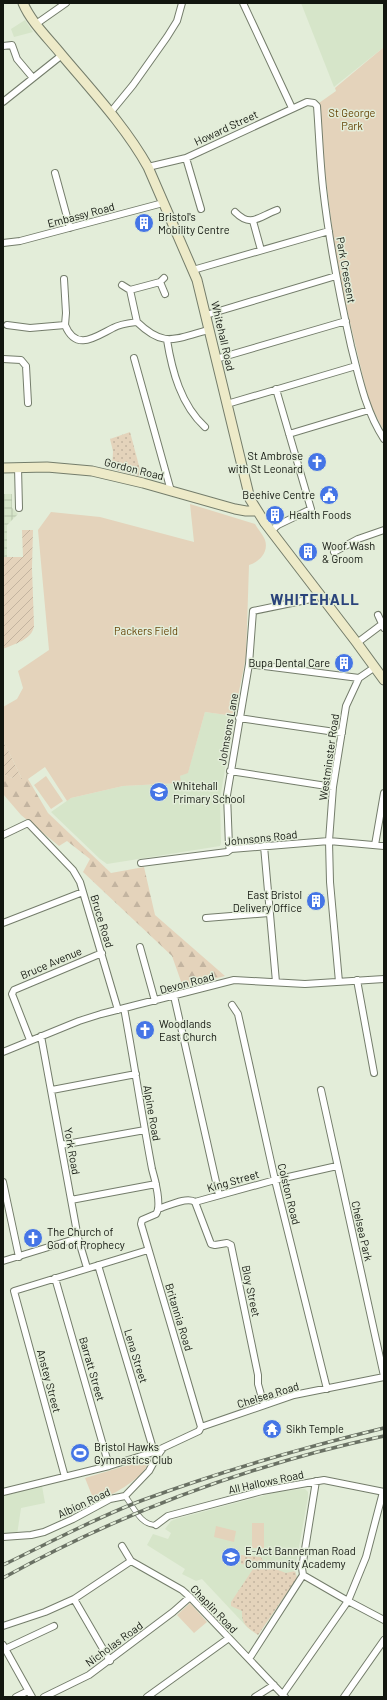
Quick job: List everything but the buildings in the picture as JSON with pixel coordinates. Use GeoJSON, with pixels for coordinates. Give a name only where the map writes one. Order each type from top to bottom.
{"type":"FeatureCollection","features":[{"type":"Feature","properties":{"kind":"main road","name":"Whitehall Road"},"geometry":{"type":"LineString","coordinates":[[23,3],[36,24],[110,113],[140,152],[193,270],[206,314],[250,499],[271,531],[358,643],[384,680]]}},
{"type":"Feature","properties":{"kind":"main road","name":"Gordon Road"},"geometry":{"type":"LineString","coordinates":[[3,468],[62,468],[92,471],[235,509],[257,511]]}},
{"type":"Feature","properties":{"kind":"street"},"geometry":{"type":"LineString","coordinates":[[36,24],[66,3]]}},
{"type":"Feature","properties":{"kind":"street"},"geometry":{"type":"LineString","coordinates":[[110,113],[133,85],[167,37],[177,21],[182,3]]}},
{"type":"Feature","properties":{"kind":"street"},"geometry":{"type":"LineString","coordinates":[[243,3],[292,108]]}},
{"type":"Feature","properties":{"kind":"street"},"geometry":{"type":"LineString","coordinates":[[3,46],[12,45],[17,59],[32,78]]}},
{"type":"Feature","properties":{"kind":"street"},"geometry":{"type":"LineString","coordinates":[[3,102],[62,54]]}},
{"type":"Feature","properties":{"kind":"street","name":"Howard Street"},"geometry":{"type":"LineString","coordinates":[[148,168],[186,158],[292,108],[310,102]]}},
{"type":"Feature","properties":{"kind":"street","name":"Park Crescent"},"geometry":{"type":"LineString","coordinates":[[310,102],[317,106],[323,186],[336,276],[356,366],[369,410],[376,427],[384,439]]}},
{"type":"Feature","properties":{"kind":"street"},"geometry":{"type":"LineString","coordinates":[[186,158],[201,209]]}},
{"type":"Feature","properties":{"kind":"street"},"geometry":{"type":"LineString","coordinates":[[55,172],[70,228]]}},
{"type":"Feature","properties":{"kind":"street","name":"Embassy Road"},"geometry":{"type":"LineString","coordinates":[[3,243],[20,241],[163,203]]}},
{"type":"Feature","properties":{"kind":"street"},"geometry":{"type":"LineString","coordinates":[[235,212],[243,220],[253,221],[277,210]]}},
{"type":"Feature","properties":{"kind":"street"},"geometry":{"type":"LineString","coordinates":[[253,221],[261,250]]}},
{"type":"Feature","properties":{"kind":"street"},"geometry":{"type":"LineString","coordinates":[[193,270],[329,231]]}},
{"type":"Feature","properties":{"kind":"street"},"geometry":{"type":"LineString","coordinates":[[206,314],[336,276]]}},
{"type":"Feature","properties":{"kind":"street"},"geometry":{"type":"LineString","coordinates":[[130,290],[160,282],[164,278]]}},
{"type":"Feature","properties":{"kind":"street"},"geometry":{"type":"LineString","coordinates":[[64,279],[66,313],[65,325],[70,335],[74,338],[83,340],[93,339],[113,327],[126,323],[137,322]]}},
{"type":"Feature","properties":{"kind":"street"},"geometry":{"type":"LineString","coordinates":[[160,282],[165,294]]}},
{"type":"Feature","properties":{"kind":"street"},"geometry":{"type":"LineString","coordinates":[[122,285],[130,290],[137,322],[155,336],[167,340],[209,330]]}},
{"type":"Feature","properties":{"kind":"street"},"geometry":{"type":"LineString","coordinates":[[57,290],[65,289]]}},
{"type":"Feature","properties":{"kind":"street"},"geometry":{"type":"LineString","coordinates":[[15,326],[16,318]]}},
{"type":"Feature","properties":{"kind":"street"},"geometry":{"type":"LineString","coordinates":[[216,359],[346,321]]}},
{"type":"Feature","properties":{"kind":"street"},"geometry":{"type":"LineString","coordinates":[[7,325],[30,328],[65,325]]}},
{"type":"Feature","properties":{"kind":"street"},"geometry":{"type":"LineString","coordinates":[[167,340],[171,365],[181,392],[197,420],[205,427]]}},
{"type":"Feature","properties":{"kind":"street"},"geometry":{"type":"LineString","coordinates":[[134,358],[171,491]]}},
{"type":"Feature","properties":{"kind":"street"},"geometry":{"type":"LineString","coordinates":[[3,359],[21,360],[26,366],[28,403]]}},
{"type":"Feature","properties":{"kind":"street"},"geometry":{"type":"LineString","coordinates":[[227,404],[356,366]]}},
{"type":"Feature","properties":{"kind":"street"},"geometry":{"type":"LineString","coordinates":[[271,531],[278,525],[311,509],[276,389]]}},
{"type":"Feature","properties":{"kind":"street"},"geometry":{"type":"LineString","coordinates":[[290,436],[369,410]]}},
{"type":"Feature","properties":{"kind":"street"},"geometry":{"type":"LineString","coordinates":[[18,467],[19,508]]}},
{"type":"Feature","properties":{"kind":"street"},"geometry":{"type":"LineString","coordinates":[[334,552],[358,539],[384,530]]}},
{"type":"Feature","properties":{"kind":"street","name":"Johnsons Lane"},"geometry":{"type":"LineString","coordinates":[[231,849],[229,846],[226,798],[249,664],[253,611],[311,599],[320,593]]}},
{"type":"Feature","properties":{"kind":"street"},"geometry":{"type":"LineString","coordinates":[[358,643],[383,627],[378,615]]}},
{"type":"Feature","properties":{"kind":"street"},"geometry":{"type":"LineString","coordinates":[[249,664],[359,678],[375,667]]}},
{"type":"Feature","properties":{"kind":"street","name":"Westminster Road"},"geometry":{"type":"LineString","coordinates":[[339,982],[328,841],[333,787],[346,706],[359,678]]}},
{"type":"Feature","properties":{"kind":"street"},"geometry":{"type":"LineString","coordinates":[[239,718],[342,733]]}},
{"type":"Feature","properties":{"kind":"street"},"geometry":{"type":"LineString","coordinates":[[230,771],[333,787]]}},
{"type":"Feature","properties":{"kind":"street"},"geometry":{"type":"LineString","coordinates":[[375,845],[384,793]]}},
{"type":"Feature","properties":{"kind":"street","name":"Bruce Road"},"geometry":{"type":"LineString","coordinates":[[3,835],[28,823],[73,870],[83,892],[121,1009]]}},
{"type":"Feature","properties":{"kind":"street","name":"Johnsons Road"},"geometry":{"type":"LineString","coordinates":[[141,863],[227,852],[231,849],[328,841],[384,846]]}},
{"type":"Feature","properties":{"kind":"street"},"geometry":{"type":"LineString","coordinates":[[264,846],[276,982]]}},
{"type":"Feature","properties":{"kind":"street"},"geometry":{"type":"LineString","coordinates":[[3,924],[83,892]]}},
{"type":"Feature","properties":{"kind":"street"},"geometry":{"type":"LineString","coordinates":[[206,918],[270,913]]}},
{"type":"Feature","properties":{"kind":"street"},"geometry":{"type":"LineString","coordinates":[[140,947],[140,957],[155,1001]]}},
{"type":"Feature","properties":{"kind":"street","name":"Bruce Avenue"},"geometry":{"type":"LineString","coordinates":[[30,1040],[12,994],[14,990],[102,953]]}},
{"type":"Feature","properties":{"kind":"street","name":"Devon Road"},"geometry":{"type":"LineString","coordinates":[[3,1052],[79,1021],[234,980],[305,984],[384,979]]}},
{"type":"Feature","properties":{"kind":"street"},"geometry":{"type":"LineString","coordinates":[[358,980],[374,1073]]}},
{"type":"Feature","properties":{"kind":"street"},"geometry":{"type":"LineString","coordinates":[[174,996],[219,1195]]}},
{"type":"Feature","properties":{"kind":"street","name":"Colston Road"},"geometry":{"type":"LineString","coordinates":[[232,1005],[238,1014],[275,1180],[327,1389]]}},
{"type":"Feature","properties":{"kind":"street","name":"Alpine Road"},"geometry":{"type":"LineString","coordinates":[[121,1009],[136,1074],[156,1184],[158,1209]]}},
{"type":"Feature","properties":{"kind":"street","name":"York Road"},"geometry":{"type":"LineString","coordinates":[[41,1036],[78,1238],[87,1268]]}},
{"type":"Feature","properties":{"kind":"street"},"geometry":{"type":"LineString","coordinates":[[52,1090],[136,1074]]}},
{"type":"Feature","properties":{"kind":"street","name":"Chelsea Park"},"geometry":{"type":"LineString","coordinates":[[322,1090],[337,1166],[384,1377]]}},
{"type":"Feature","properties":{"kind":"street"},"geometry":{"type":"LineString","coordinates":[[61,1145],[145,1130]]}},
{"type":"Feature","properties":{"kind":"street","name":"King Street"},"geometry":{"type":"LineString","coordinates":[[158,1209],[185,1200],[192,1200],[196,1202],[275,1180],[337,1166]]}},
{"type":"Feature","properties":{"kind":"street"},"geometry":{"type":"LineString","coordinates":[[3,1182],[19,1257]]}},
{"type":"Feature","properties":{"kind":"street"},"geometry":{"type":"LineString","coordinates":[[71,1200],[156,1184]]}},
{"type":"Feature","properties":{"kind":"street","name":"Bloy Street"},"geometry":{"type":"LineString","coordinates":[[196,1202],[211,1244],[227,1243],[231,1245],[258,1375],[258,1384],[264,1405]]}},
{"type":"Feature","properties":{"kind":"street","name":"Britannia Road"},"geometry":{"type":"LineString","coordinates":[[158,1209],[156,1214],[144,1218],[141,1222],[201,1427]]}},
{"type":"Feature","properties":{"kind":"street"},"geometry":{"type":"LineString","coordinates":[[3,1261],[78,1238]]}},
{"type":"Feature","properties":{"kind":"street"},"geometry":{"type":"LineString","coordinates":[[55,1278],[148,1250]]}},
{"type":"Feature","properties":{"kind":"street","name":"Lena Street"},"geometry":{"type":"LineString","coordinates":[[98,1265],[155,1455]]}},
{"type":"Feature","properties":{"kind":"street","name":"Anstey Street"},"geometry":{"type":"LineString","coordinates":[[55,1278],[14,1291],[65,1477]]}},
{"type":"Feature","properties":{"kind":"street","name":"Barratt Street"},"geometry":{"type":"LineString","coordinates":[[55,1278],[109,1466]]}},
{"type":"Feature","properties":{"kind":"street","name":"Chelsea Road"},"geometry":{"type":"LineString","coordinates":[[3,1492],[109,1466],[146,1454],[155,1455],[164,1447],[199,1430],[201,1427],[264,1405],[294,1396],[384,1377]]}},
{"type":"Feature","properties":{"kind":"street"},"geometry":{"type":"LineString","coordinates":[[146,1454],[150,1456],[152,1460],[152,1467]]}},
{"type":"Feature","properties":{"kind":"street","name":"Albion Road"},"geometry":{"type":"LineString","coordinates":[[3,1537],[31,1535],[44,1532],[73,1519],[110,1499],[125,1496],[152,1467],[155,1455]]}},
{"type":"Feature","properties":{"kind":"street"},"geometry":{"type":"LineString","coordinates":[[249,1659],[303,1575],[302,1568],[316,1481]]}},
{"type":"Feature","properties":{"kind":"street","name":"All Hallows Road"},"geometry":{"type":"LineString","coordinates":[[156,1525],[168,1516],[262,1491],[316,1481],[327,1481],[383,1492]]}},
{"type":"Feature","properties":{"kind":"street"},"geometry":{"type":"LineString","coordinates":[[284,1696],[348,1601],[366,1557],[383,1492]]}},
{"type":"Feature","properties":{"kind":"street"},"geometry":{"type":"LineString","coordinates":[[125,1496],[143,1521],[150,1525],[156,1525]]}},
{"type":"Feature","properties":{"kind":"street","name":"Chaplin Road"},"geometry":{"type":"LineString","coordinates":[[122,1546],[131,1561],[182,1590],[190,1597],[284,1696]]}},
{"type":"Feature","properties":{"kind":"street"},"geometry":{"type":"LineString","coordinates":[[3,1626],[45,1612],[74,1599],[131,1561]]}},
{"type":"Feature","properties":{"kind":"street"},"geometry":{"type":"LineString","coordinates":[[303,1575],[384,1620]]}},
{"type":"Feature","properties":{"kind":"street","name":"Nicholas Road"},"geometry":{"type":"LineString","coordinates":[[44,1697],[82,1679],[110,1661],[190,1597]]}},
{"type":"Feature","properties":{"kind":"street"},"geometry":{"type":"LineString","coordinates":[[74,1599],[110,1661]]}},
{"type":"Feature","properties":{"kind":"street"},"geometry":{"type":"LineString","coordinates":[[32,1697],[4,1647],[54,1626]]}},
{"type":"Feature","properties":{"kind":"street"},"geometry":{"type":"LineString","coordinates":[[147,1697],[229,1638]]}},
{"type":"Feature","properties":{"kind":"street"},"geometry":{"type":"LineString","coordinates":[[344,1697],[384,1640]]}},
{"type":"Feature","properties":{"kind":"street"},"geometry":{"type":"LineString","coordinates":[[256,1697],[274,1685]]}},
{"type":"Feature","properties":{"kind":"street"},"geometry":{"type":"LineString","coordinates":[[16,1697],[28,1691]]}},
{"type":"Feature","properties":{"kind":"shaded area"},"geometry":{"type":"Polygon","coordinates":[[[301,3],[384,3],[384,47],[334,87],[301,3]]]}},
{"type":"Feature","properties":{"kind":"shaded area"},"geometry":{"type":"Polygon","coordinates":[[[25,20],[33,32],[14,37],[11,29],[25,20]]]}},
{"type":"Feature","properties":{"kind":"shaded area"},"geometry":{"type":"Polygon","coordinates":[[[3,494],[12,494],[12,508],[18,514],[7,525],[7,557],[3,557],[3,494]]]}},
{"type":"Feature","properties":{"kind":"shaded area","name":"Whitehall Primary School"},"geometry":{"type":"Polygon","coordinates":[[[205,712],[234,716],[220,799],[220,846],[107,864],[51,812],[71,798],[123,786],[180,783],[180,776],[188,772],[205,712]]]}},
{"type":"Feature","properties":{"kind":"shaded area"},"geometry":{"type":"Polygon","coordinates":[[[42,1486],[45,1503],[21,1508],[17,1535],[3,1535],[3,1494],[6,1495],[42,1486]]]}},
{"type":"Feature","properties":{"kind":"shaded area","name":"E-Act Bannerman Road Community Academy"},"geometry":{"type":"Polygon","coordinates":[[[305,1489],[308,1492],[308,1497],[295,1569],[297,1578],[258,1635],[247,1627],[202,1579],[196,1581],[182,1574],[185,1569],[147,1545],[153,1534],[168,1539],[171,1533],[165,1529],[171,1521],[176,1519],[277,1492],[305,1489]]]}},
{"type":"Feature","properties":{"kind":"green space","name":"St George Park"},"geometry":{"type":"Polygon","coordinates":[[[384,47],[384,431],[369,402],[338,272],[325,173],[319,103],[336,91],[335,88],[384,47]]]}},
{"type":"Feature","properties":{"kind":"green space"},"geometry":{"type":"Polygon","coordinates":[[[130,432],[142,477],[112,469],[113,451],[110,439],[130,432]]]}},
{"type":"Feature","properties":{"kind":"green space","name":"Packers Field"},"geometry":{"type":"Polygon","coordinates":[[[190,504],[255,524],[262,534],[266,544],[266,549],[260,559],[249,565],[246,657],[234,716],[205,712],[188,773],[180,776],[181,783],[123,786],[71,798],[67,801],[45,767],[28,779],[22,779],[3,740],[3,707],[17,699],[23,688],[18,671],[49,650],[38,530],[51,512],[100,517],[194,542],[190,504]]]}},
{"type":"Feature","properties":{"kind":"green space"},"geometry":{"type":"Polygon","coordinates":[[[22,530],[33,530],[32,568],[34,626],[33,631],[26,638],[3,649],[3,557],[23,557],[22,530]]]}},
{"type":"Feature","properties":{"kind":"green space"},"geometry":{"type":"Polygon","coordinates":[[[3,740],[22,779],[8,777],[3,773],[3,740]]]}},
{"type":"Feature","properties":{"kind":"green space"},"geometry":{"type":"Polygon","coordinates":[[[3,773],[8,777],[28,779],[48,813],[111,873],[144,867],[155,915],[225,976],[183,987],[172,956],[83,872],[90,859],[67,841],[59,846],[21,815],[3,794],[3,773]]]}},
{"type":"Feature","properties":{"kind":"green space"},"geometry":{"type":"Polygon","coordinates":[[[46,776],[63,801],[51,809],[34,785],[46,776]]]}},
{"type":"Feature","properties":{"kind":"green space"},"geometry":{"type":"Polygon","coordinates":[[[145,1460],[148,1464],[139,1476],[124,1487],[95,1503],[85,1478],[145,1460]]]}},
{"type":"Feature","properties":{"kind":"green space"},"geometry":{"type":"Polygon","coordinates":[[[252,1523],[264,1523],[264,1548],[252,1548],[252,1523]]]}},
{"type":"Feature","properties":{"kind":"green space"},"geometry":{"type":"Polygon","coordinates":[[[216,1526],[236,1531],[234,1542],[214,1537],[216,1526]]]}},
{"type":"Feature","properties":{"kind":"green space"},"geometry":{"type":"Polygon","coordinates":[[[241,1555],[261,1557],[265,1565],[286,1573],[295,1571],[297,1578],[258,1635],[248,1628],[244,1622],[242,1611],[231,1606],[231,1602],[255,1566],[241,1564],[241,1555]]]}},
{"type":"Feature","properties":{"kind":"green space"},"geometry":{"type":"Polygon","coordinates":[[[190,1603],[207,1622],[194,1633],[177,1615],[190,1603]]]}},
{"type":"Feature","properties":{"kind":"railway"},"geometry":{"type":"LineString","coordinates":[[3,1565],[90,1523],[143,1500],[202,1479],[262,1461],[384,1428]]}},
{"type":"Feature","properties":{"kind":"railway"},"geometry":{"type":"LineString","coordinates":[[3,1578],[95,1532],[141,1511],[188,1493],[285,1461],[384,1436]]}},
{"type":"Feature","properties":{"kind":"place","name":"Bristol's Mobility Centre"},"geometry":{"type":"Point","coordinates":[144,223]}},
{"type":"Feature","properties":{"kind":"place","name":"St Ambrose with St Leonard"},"geometry":{"type":"Point","coordinates":[317,462]}},
{"type":"Feature","properties":{"kind":"place","name":"Beehive Centre"},"geometry":{"type":"Point","coordinates":[329,495]}},
{"type":"Feature","properties":{"kind":"place","name":"Health Foods"},"geometry":{"type":"Point","coordinates":[275,515]}},
{"type":"Feature","properties":{"kind":"place","name":"Woof Wash & Groom"},"geometry":{"type":"Point","coordinates":[308,552]}},
{"type":"Feature","properties":{"kind":"place","name":"Bupa Dental Care"},"geometry":{"type":"Point","coordinates":[344,663]}},
{"type":"Feature","properties":{"kind":"place","name":"Whitehall Primary School"},"geometry":{"type":"Point","coordinates":[159,792]}},
{"type":"Feature","properties":{"kind":"place","name":"East Bristol Delivery Office"},"geometry":{"type":"Point","coordinates":[316,901]}},
{"type":"Feature","properties":{"kind":"place","name":"Woodlands East Church"},"geometry":{"type":"Point","coordinates":[145,1030]}},
{"type":"Feature","properties":{"kind":"place","name":"The Church of God of Prophecy"},"geometry":{"type":"Point","coordinates":[33,1238]}},
{"type":"Feature","properties":{"kind":"place","name":"Sikh Temple"},"geometry":{"type":"Point","coordinates":[272,1429]}},
{"type":"Feature","properties":{"kind":"place","name":"Bristol Hawks Gymnastics Club"},"geometry":{"type":"Point","coordinates":[80,1453]}},
{"type":"Feature","properties":{"kind":"place","name":"E-Act Bannerman Road Community Academy"},"geometry":{"type":"Point","coordinates":[231,1557]}},
{"type":"Feature","properties":{"kind":"district","name":"WHITEHALL"},"geometry":{"type":"Point","coordinates":[315,600]}}]}
